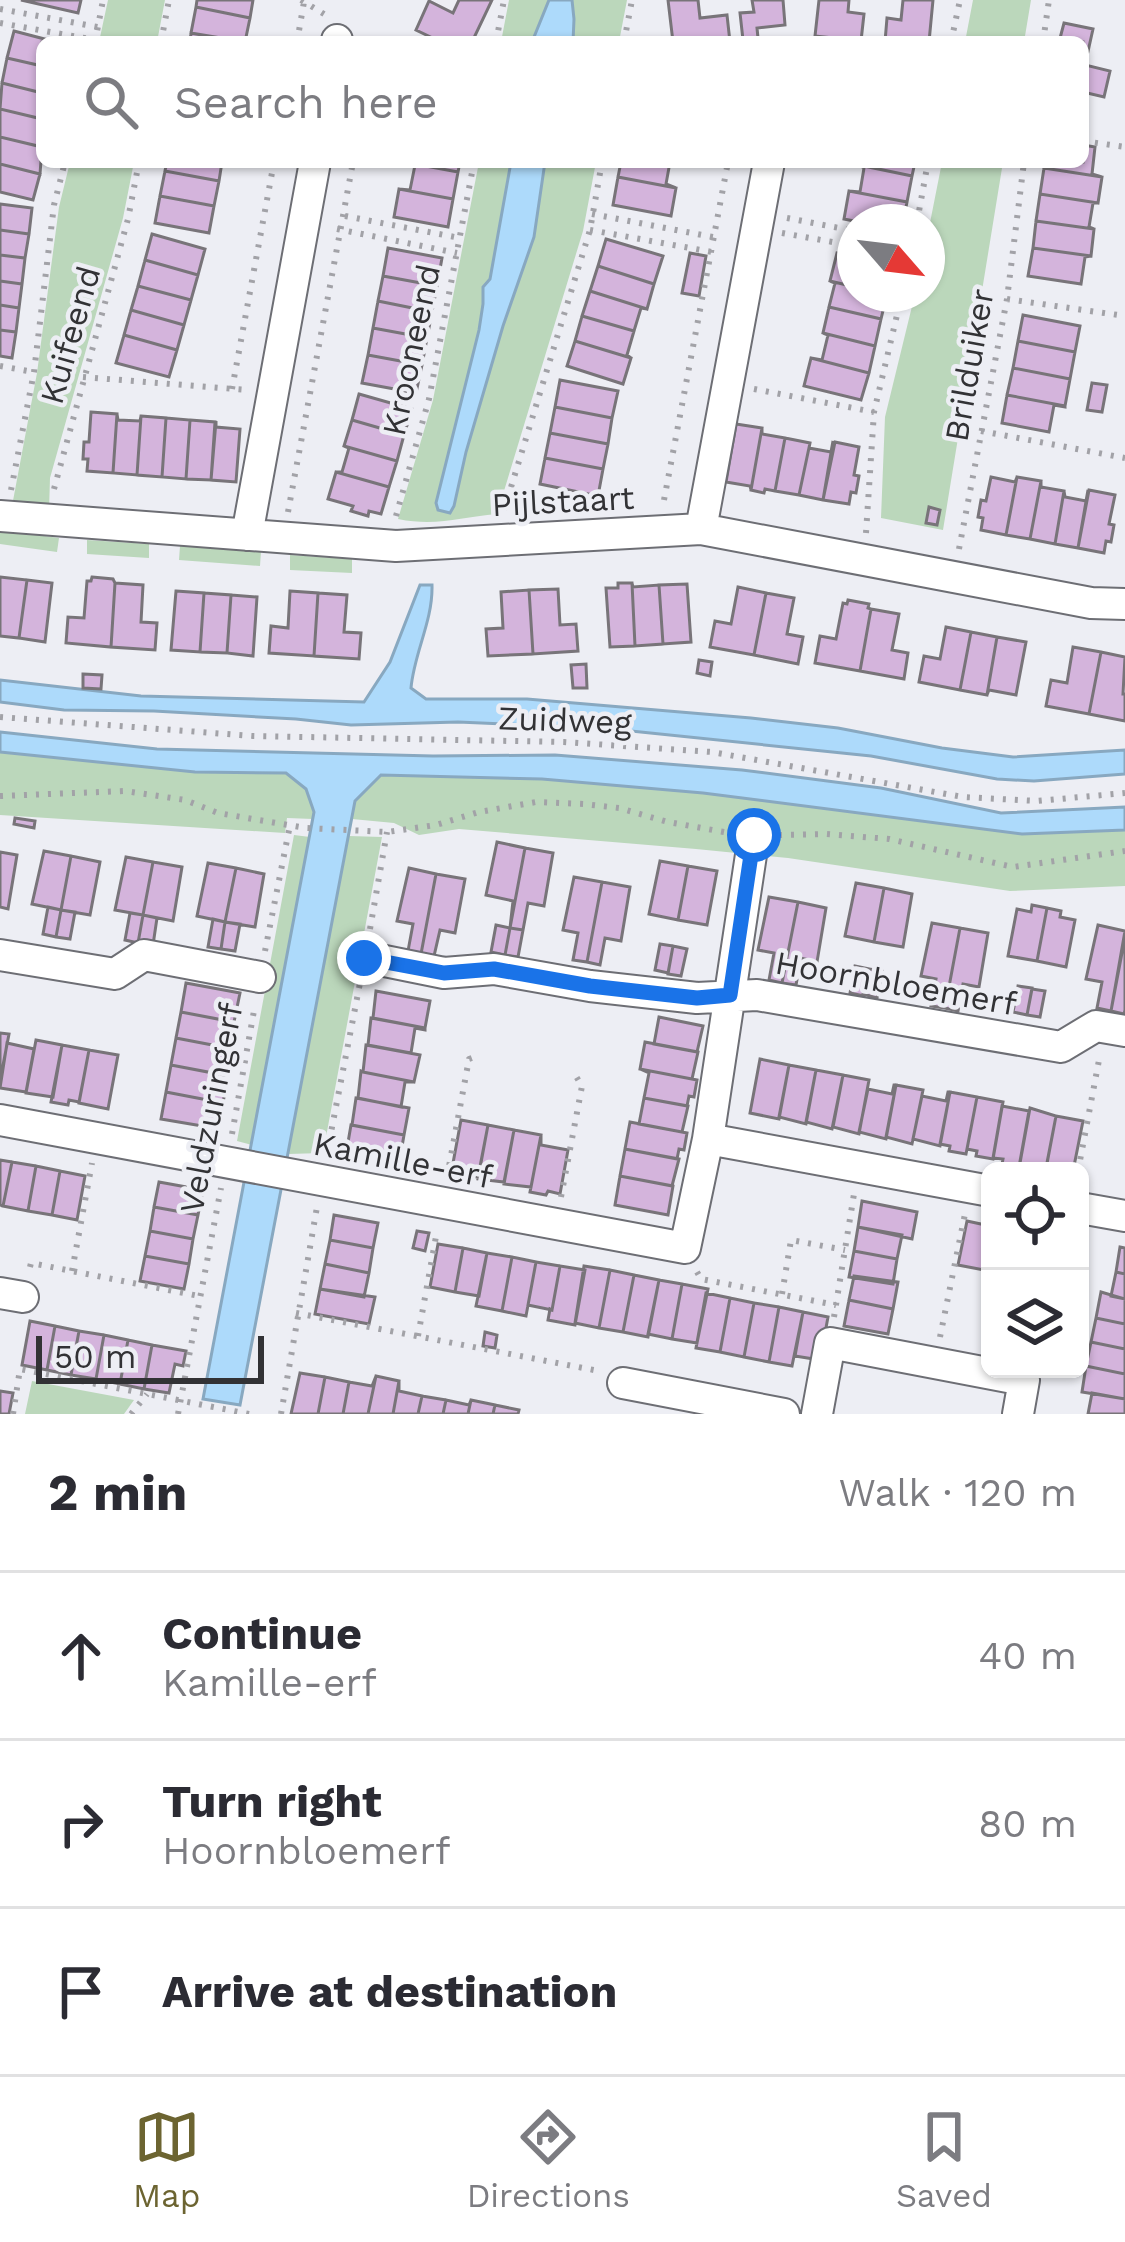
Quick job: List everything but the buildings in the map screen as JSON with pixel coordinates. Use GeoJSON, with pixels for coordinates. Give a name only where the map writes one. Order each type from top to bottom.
{"type":"FeatureCollection","features":[{"type":"Feature","properties":{"kind":"street"},"geometry":{"type":"LineString","coordinates":[[247,535],[314,168]]}},
{"type":"Feature","properties":{"kind":"street"},"geometry":{"type":"LineString","coordinates":[[701,529],[768,168]]}},
{"type":"Feature","properties":{"kind":"street","name":"Pijlstaart"},"geometry":{"type":"LineString","coordinates":[[3,516],[396,546],[701,529],[1091,604],[1124,604]]}},
{"type":"Feature","properties":{"kind":"street"},"geometry":{"type":"LineString","coordinates":[[1124,604],[1125,572]]}},
{"type":"Feature","properties":{"kind":"street"},"geometry":{"type":"LineString","coordinates":[[685,1248],[708,1139],[754,835]]}},
{"type":"Feature","properties":{"kind":"street"},"geometry":{"type":"LineString","coordinates":[[0,955],[116,974],[144,955],[260,977]]}},
{"type":"Feature","properties":{"kind":"street","name":"Hoornbloemerf"},"geometry":{"type":"LineString","coordinates":[[364,958],[444,973],[494,969],[697,998],[757,995],[1061,1047],[1096,1026],[1115,1029]]}},
{"type":"Feature","properties":{"kind":"street","name":"Kamille-erf"},"geometry":{"type":"LineString","coordinates":[[0,1120],[685,1248]]}},
{"type":"Feature","properties":{"kind":"street"},"geometry":{"type":"LineString","coordinates":[[708,1139],[980,1189]]}},
{"type":"Feature","properties":{"kind":"street"},"geometry":{"type":"LineString","coordinates":[[1089,1210],[1125,1216]]}},
{"type":"Feature","properties":{"kind":"street"},"geometry":{"type":"LineString","coordinates":[[818,1414],[830,1343],[1024,1380],[1018,1414]]}},
{"type":"Feature","properties":{"kind":"street"},"geometry":{"type":"LineString","coordinates":[[622,1383],[784,1414]]}},
{"type":"Feature","properties":{"kind":"path"},"geometry":{"type":"LineString","coordinates":[[96,36],[103,0]]}},
{"type":"Feature","properties":{"kind":"path"},"geometry":{"type":"LineString","coordinates":[[162,36],[169,0]]}},
{"type":"Feature","properties":{"kind":"path"},"geometry":{"type":"LineString","coordinates":[[497,36],[504,0]]}},
{"type":"Feature","properties":{"kind":"path"},"geometry":{"type":"LineString","coordinates":[[625,36],[632,0]]}},
{"type":"Feature","properties":{"kind":"path"},"geometry":{"type":"LineString","coordinates":[[952,36],[960,0]]}},
{"type":"Feature","properties":{"kind":"path"},"geometry":{"type":"LineString","coordinates":[[1044,36],[1049,0]]}},
{"type":"Feature","properties":{"kind":"path"},"geometry":{"type":"LineString","coordinates":[[298,36],[304,2]]}},
{"type":"Feature","properties":{"kind":"path"},"geometry":{"type":"LineString","coordinates":[[71,36],[3,23],[4,9],[98,27]]}},
{"type":"Feature","properties":{"kind":"path"},"geometry":{"type":"LineString","coordinates":[[51,32],[53,19]]}},
{"type":"Feature","properties":{"kind":"path"},"geometry":{"type":"LineString","coordinates":[[1089,142],[1125,148]]}},
{"type":"Feature","properties":{"kind":"path","name":"Kuifeend"},"geometry":{"type":"LineString","coordinates":[[3,516],[34,372],[54,205],[63,168]]}},
{"type":"Feature","properties":{"kind":"path","name":"Kuifeend"},"geometry":{"type":"LineString","coordinates":[[52,522],[54,483],[128,219],[138,168]]}},
{"type":"Feature","properties":{"kind":"path"},"geometry":{"type":"LineString","coordinates":[[232,388],[273,168]]}},
{"type":"Feature","properties":{"kind":"path"},"geometry":{"type":"LineString","coordinates":[[283,537],[352,168]]}},
{"type":"Feature","properties":{"kind":"path","name":"Krooneend"},"geometry":{"type":"LineString","coordinates":[[396,546],[394,523],[429,399],[473,168]]}},
{"type":"Feature","properties":{"kind":"path"},"geometry":{"type":"LineString","coordinates":[[504,540],[502,516],[590,230],[601,168]]}},
{"type":"Feature","properties":{"kind":"path"},"geometry":{"type":"LineString","coordinates":[[658,532],[727,168]]}},
{"type":"Feature","properties":{"kind":"path"},"geometry":{"type":"LineString","coordinates":[[920,204],[927,168]]}},
{"type":"Feature","properties":{"kind":"path","name":"Brilduiker"},"geometry":{"type":"LineString","coordinates":[[954,576],[1006,299],[1023,168]]}},
{"type":"Feature","properties":{"kind":"path"},"geometry":{"type":"LineString","coordinates":[[592,214],[715,238],[797,220],[837,227]]}},
{"type":"Feature","properties":{"kind":"path"},"geometry":{"type":"LineString","coordinates":[[305,216],[344,216],[460,238]]}},
{"type":"Feature","properties":{"kind":"path"},"geometry":{"type":"LineString","coordinates":[[305,216],[341,230],[457,253]]}},
{"type":"Feature","properties":{"kind":"path"},"geometry":{"type":"LineString","coordinates":[[620,235],[623,220]]}},
{"type":"Feature","properties":{"kind":"path"},"geometry":{"type":"LineString","coordinates":[[794,235],[797,220]]}},
{"type":"Feature","properties":{"kind":"path"},"geometry":{"type":"LineString","coordinates":[[375,236],[377,222]]}},
{"type":"Feature","properties":{"kind":"path"},"geometry":{"type":"LineString","coordinates":[[829,242],[832,226]]}},
{"type":"Feature","properties":{"kind":"path"},"geometry":{"type":"LineString","coordinates":[[756,228],[837,243]]}},
{"type":"Feature","properties":{"kind":"path"},"geometry":{"type":"LineString","coordinates":[[668,244],[670,229]]}},
{"type":"Feature","properties":{"kind":"path"},"geometry":{"type":"LineString","coordinates":[[590,230],[712,252]]}},
{"type":"Feature","properties":{"kind":"path"},"geometry":{"type":"LineString","coordinates":[[420,245],[422,231]]}},
{"type":"Feature","properties":{"kind":"path"},"geometry":{"type":"LineString","coordinates":[[1006,299],[1125,316]]}},
{"type":"Feature","properties":{"kind":"path"},"geometry":{"type":"LineString","coordinates":[[862,560],[874,412],[898,312]]}},
{"type":"Feature","properties":{"kind":"path"},"geometry":{"type":"LineString","coordinates":[[0,366],[34,372]]}},
{"type":"Feature","properties":{"kind":"path"},"geometry":{"type":"LineString","coordinates":[[83,377],[273,391]]}},
{"type":"Feature","properties":{"kind":"path"},"geometry":{"type":"LineString","coordinates":[[728,384],[874,412]]}},
{"type":"Feature","properties":{"kind":"path"},"geometry":{"type":"LineString","coordinates":[[981,431],[1125,458]]}},
{"type":"Feature","properties":{"kind":"path","name":"Zuidweg"},"geometry":{"type":"LineString","coordinates":[[0,717],[253,736],[564,742],[712,752],[963,797],[1037,801],[1125,794]]}},
{"type":"Feature","properties":{"kind":"path"},"geometry":{"type":"LineString","coordinates":[[0,796],[124,791],[185,800],[218,813],[357,831]]}},
{"type":"Feature","properties":{"kind":"path","name":"Veldzuringerf"},"geometry":{"type":"LineString","coordinates":[[178,1414],[200,1296],[233,1164],[260,977],[290,825]]}},
{"type":"Feature","properties":{"kind":"path"},"geometry":{"type":"LineString","coordinates":[[281,1414],[296,1313],[306,1178],[364,958],[387,832]]}},
{"type":"Feature","properties":{"kind":"path"},"geometry":{"type":"LineString","coordinates":[[1080,1162],[1115,1029]]}},
{"type":"Feature","properties":{"kind":"path"},"geometry":{"type":"LineString","coordinates":[[556,1225],[582,1086],[574,1073]]}},
{"type":"Feature","properties":{"kind":"path"},"geometry":{"type":"LineString","coordinates":[[72,1271],[97,1137]]}},
{"type":"Feature","properties":{"kind":"path"},"geometry":{"type":"LineString","coordinates":[[830,1343],[859,1166]]}},
{"type":"Feature","properties":{"kind":"path"},"geometry":{"type":"LineString","coordinates":[[935,1363],[980,1189]]}},
{"type":"Feature","properties":{"kind":"path"},"geometry":{"type":"LineString","coordinates":[[782,1294],[791,1240],[845,1250]]}},
{"type":"Feature","properties":{"kind":"path"},"geometry":{"type":"LineString","coordinates":[[685,1248],[701,1279],[836,1305]]}},
{"type":"Feature","properties":{"kind":"path"},"geometry":{"type":"LineString","coordinates":[[12,1295],[31,1263],[200,1296]]}},
{"type":"Feature","properties":{"kind":"path"},"geometry":{"type":"LineString","coordinates":[[296,1313],[608,1373],[622,1383]]}},
{"type":"Feature","properties":{"kind":"path"},"geometry":{"type":"LineString","coordinates":[[13,1414],[20,1370],[249,1414]]}},
{"type":"Feature","properties":{"kind":"path"},"geometry":{"type":"LineString","coordinates":[[131,1414],[147,1394]]}},
{"type":"Feature","properties":{"kind":"green space"},"geometry":{"type":"Polygon","coordinates":[[[108,0],[165,0],[158,36],[100,36],[108,0]]]}},
{"type":"Feature","properties":{"kind":"green space"},"geometry":{"type":"Polygon","coordinates":[[[509,0],[549,0],[534,36],[502,36],[509,0]]]}},
{"type":"Feature","properties":{"kind":"green space"},"geometry":{"type":"Polygon","coordinates":[[[572,0],[627,0],[620,36],[573,36],[572,0]]]}},
{"type":"Feature","properties":{"kind":"green space"},"geometry":{"type":"Polygon","coordinates":[[[973,0],[1031,0],[1025,36],[966,36],[973,0]]]}},
{"type":"Feature","properties":{"kind":"green space"},"geometry":{"type":"Polygon","coordinates":[[[69,168],[133,168],[50,478],[49,510],[12,506],[37,373],[69,168]]]}},
{"type":"Feature","properties":{"kind":"green space"},"geometry":{"type":"Polygon","coordinates":[[[478,168],[510,168],[490,280],[483,287],[479,330],[443,473],[454,506],[503,326],[534,237],[544,168],[595,168],[583,231],[497,514],[437,522],[398,519],[433,400],[478,168]]]}},
{"type":"Feature","properties":{"kind":"green space"},"geometry":{"type":"Polygon","coordinates":[[[941,168],[1002,168],[943,530],[881,518],[885,417],[911,312],[945,312],[945,204],[934,204],[941,168]]]}},
{"type":"Feature","properties":{"kind":"green space"},"geometry":{"type":"Polygon","coordinates":[[[0,530],[59,538],[57,552],[0,544],[0,530]]]}},
{"type":"Feature","properties":{"kind":"green space"},"geometry":{"type":"Polygon","coordinates":[[[87,540],[149,544],[149,558],[87,554],[87,540]]]}},
{"type":"Feature","properties":{"kind":"green space"},"geometry":{"type":"Polygon","coordinates":[[[180,546],[261,551],[260,566],[179,560],[180,546]]]}},
{"type":"Feature","properties":{"kind":"green space"},"geometry":{"type":"Polygon","coordinates":[[[290,555],[352,559],[352,573],[290,570],[290,555]]]}},
{"type":"Feature","properties":{"kind":"green space"},"geometry":{"type":"Polygon","coordinates":[[[0,752],[195,772],[286,773],[306,789],[313,819],[287,818],[285,833],[0,815],[0,752]]]}},
{"type":"Feature","properties":{"kind":"green space"},"geometry":{"type":"Polygon","coordinates":[[[381,774],[542,779],[703,793],[1022,834],[1125,830],[1125,886],[1010,891],[696,849],[459,829],[419,835],[394,823],[352,819],[355,801],[381,774]]]}},
{"type":"Feature","properties":{"kind":"green space"},"geometry":{"type":"Polygon","coordinates":[[[294,835],[310,837],[252,1145],[237,1141],[294,835]]]}},
{"type":"Feature","properties":{"kind":"green space"},"geometry":{"type":"Polygon","coordinates":[[[349,836],[382,837],[323,1153],[288,1154],[349,836]]]}},
{"type":"Feature","properties":{"kind":"green space"},"geometry":{"type":"Polygon","coordinates":[[[32,1381],[134,1400],[124,1414],[25,1414],[32,1381]]]}},
{"type":"Feature","properties":{"kind":"water"},"geometry":{"type":"Polygon","coordinates":[[[549,0],[572,0],[573,36],[534,36],[549,0]]]}},
{"type":"Feature","properties":{"kind":"water"},"geometry":{"type":"Polygon","coordinates":[[[510,168],[544,168],[534,237],[503,326],[450,513],[438,510],[436,503],[479,330],[483,287],[490,279],[510,168]]]}},
{"type":"Feature","properties":{"kind":"water"},"geometry":{"type":"Polygon","coordinates":[[[420,585],[432,585],[432,598],[411,688],[426,699],[527,699],[751,718],[1013,757],[1125,750],[1125,774],[997,779],[871,756],[602,728],[458,722],[351,725],[154,711],[64,710],[0,702],[0,680],[141,696],[364,702],[390,662],[420,585]]]}},
{"type":"Feature","properties":{"kind":"water"},"geometry":{"type":"Polygon","coordinates":[[[0,732],[157,749],[555,755],[742,770],[881,788],[1001,813],[1125,807],[1125,830],[1022,834],[703,793],[542,779],[381,775],[355,801],[240,1405],[203,1399],[314,812],[306,789],[286,773],[195,772],[0,752],[0,732]]]}},
{"type":"Feature","properties":{"kind":"route"},"geometry":{"type":"LineString","coordinates":[[364,958],[444,973],[494,969],[697,998],[730,995],[754,835]]}}]}
